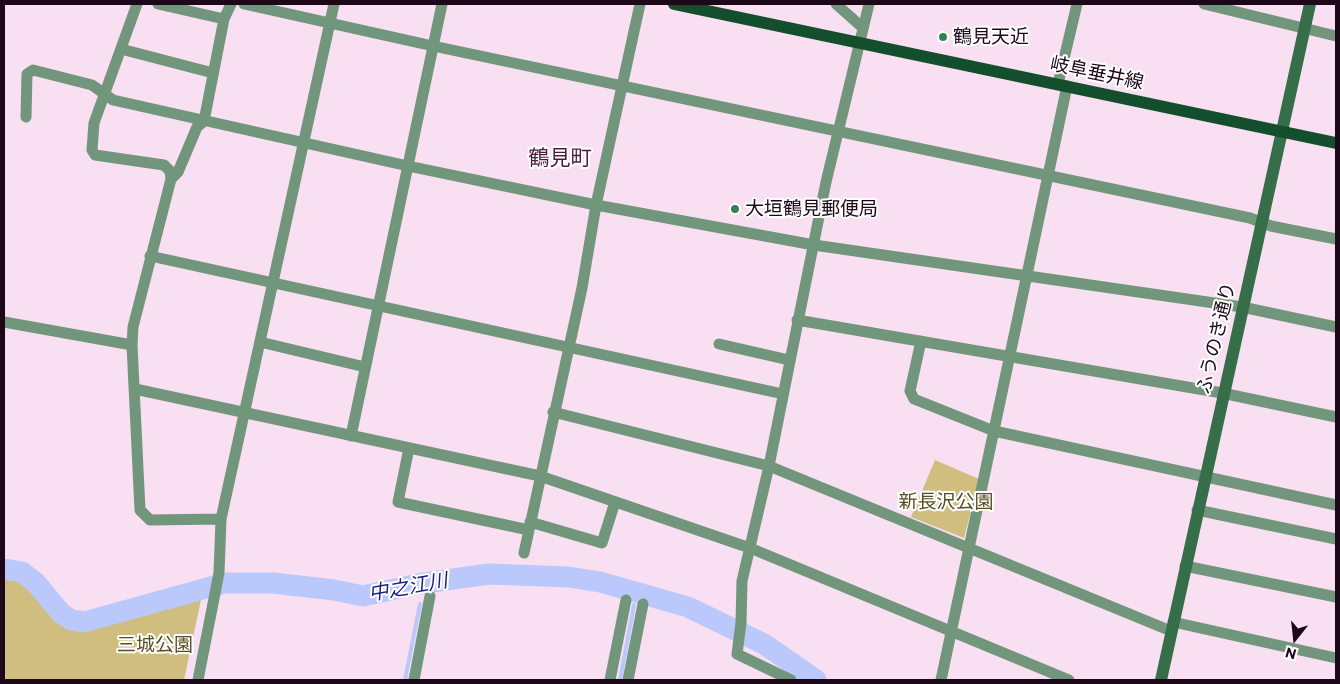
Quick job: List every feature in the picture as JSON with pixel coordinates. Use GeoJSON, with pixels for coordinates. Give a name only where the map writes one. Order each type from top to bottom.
{"type":"FeatureCollection","features":[{"type":"Feature","properties":{"kind":"main road","name":"岐阜垂井線"},"geometry":{"type":"LineString","coordinates":[[677,4],[1336,143]]}},
{"type":"Feature","properties":{"kind":"street"},"geometry":{"type":"LineString","coordinates":[[138,4],[92,132],[92,150],[95,155],[164,165],[170,170],[171,179],[133,327],[132,345],[140,510],[150,520],[221,519]]}},
{"type":"Feature","properties":{"kind":"street"},"geometry":{"type":"LineString","coordinates":[[158,4],[224,19]]}},
{"type":"Feature","properties":{"kind":"street"},"geometry":{"type":"LineString","coordinates":[[171,179],[178,172],[197,127],[204,121],[224,19],[231,4]]}},
{"type":"Feature","properties":{"kind":"street"},"geometry":{"type":"LineString","coordinates":[[244,4],[433,46],[1049,175],[1336,239]]}},
{"type":"Feature","properties":{"kind":"street"},"geometry":{"type":"LineString","coordinates":[[198,680],[219,574],[221,519],[334,4]]}},
{"type":"Feature","properties":{"kind":"street"},"geometry":{"type":"LineString","coordinates":[[351,436],[442,4]]}},
{"type":"Feature","properties":{"kind":"street"},"geometry":{"type":"LineString","coordinates":[[524,553],[553,412],[582,288],[596,205],[640,4]]}},
{"type":"Feature","properties":{"kind":"street"},"geometry":{"type":"LineString","coordinates":[[836,4],[863,28]]}},
{"type":"Feature","properties":{"kind":"street"},"geometry":{"type":"LineString","coordinates":[[791,680],[737,654],[740,642],[742,581],[838,132],[869,4]]}},
{"type":"Feature","properties":{"kind":"street"},"geometry":{"type":"LineString","coordinates":[[941,680],[1049,175],[1062,85],[1077,4]]}},
{"type":"Feature","properties":{"kind":"street"},"geometry":{"type":"LineString","coordinates":[[1204,4],[1336,36]]}},
{"type":"Feature","properties":{"kind":"street","name":"ふうのき通り"},"geometry":{"type":"LineString","coordinates":[[1161,680],[1222,393],[1310,4]]}},
{"type":"Feature","properties":{"kind":"street"},"geometry":{"type":"LineString","coordinates":[[121,49],[213,73]]}},
{"type":"Feature","properties":{"kind":"street"},"geometry":{"type":"LineString","coordinates":[[26,116],[27,74],[33,70],[92,85],[113,100],[408,166],[596,205],[814,245],[1242,307],[1336,327]]}},
{"type":"Feature","properties":{"kind":"street"},"geometry":{"type":"LineString","coordinates":[[150,256],[783,394]]}},
{"type":"Feature","properties":{"kind":"street"},"geometry":{"type":"LineString","coordinates":[[797,320],[1222,393],[1336,417]]}},
{"type":"Feature","properties":{"kind":"street"},"geometry":{"type":"LineString","coordinates":[[4,322],[132,345]]}},
{"type":"Feature","properties":{"kind":"street"},"geometry":{"type":"LineString","coordinates":[[921,341],[910,391],[914,399],[994,431],[1336,505]]}},
{"type":"Feature","properties":{"kind":"street"},"geometry":{"type":"LineString","coordinates":[[260,342],[365,367]]}},
{"type":"Feature","properties":{"kind":"street"},"geometry":{"type":"LineString","coordinates":[[719,344],[789,360]]}},
{"type":"Feature","properties":{"kind":"street"},"geometry":{"type":"LineString","coordinates":[[135,389],[244,414],[540,476],[750,548],[1070,680]]}},
{"type":"Feature","properties":{"kind":"street"},"geometry":{"type":"LineString","coordinates":[[553,412],[768,466],[970,549],[1172,626],[1336,658]]}},
{"type":"Feature","properties":{"kind":"street"},"geometry":{"type":"LineString","coordinates":[[409,448],[398,502],[529,526],[602,543],[615,502]]}},
{"type":"Feature","properties":{"kind":"street"},"geometry":{"type":"LineString","coordinates":[[1197,510],[1336,539]]}},
{"type":"Feature","properties":{"kind":"street"},"geometry":{"type":"LineString","coordinates":[[1185,566],[1336,597]]}},
{"type":"Feature","properties":{"kind":"street"},"geometry":{"type":"LineString","coordinates":[[414,680],[430,596]]}},
{"type":"Feature","properties":{"kind":"street"},"geometry":{"type":"LineString","coordinates":[[610,680],[626,600]]}},
{"type":"Feature","properties":{"kind":"street"},"geometry":{"type":"LineString","coordinates":[[628,680],[643,604]]}},
{"type":"Feature","properties":{"kind":"green space","name":"新長沢公園"},"geometry":{"type":"Polygon","coordinates":[[[935,460],[979,479],[964,538],[911,517],[935,460]]]}},
{"type":"Feature","properties":{"kind":"green space","name":"三城公園"},"geometry":{"type":"Polygon","coordinates":[[[4,575],[31,588],[50,615],[83,631],[202,595],[184,680],[4,680],[4,575]]]}},
{"type":"Feature","properties":{"kind":"waterway","name":"中之江川"},"geometry":{"type":"LineString","coordinates":[[4,569],[22,572],[36,583],[61,613],[71,620],[84,622],[225,583],[273,583],[334,590],[363,596],[418,584],[489,574],[568,577],[600,582],[688,607],[764,644],[816,680]]}},
{"type":"Feature","properties":{"kind":"waterway"},"geometry":{"type":"LineString","coordinates":[[405,680],[420,604]]}},
{"type":"Feature","properties":{"kind":"waterway"},"geometry":{"type":"LineString","coordinates":[[620,680],[634,605]]}},
{"type":"Feature","properties":{"kind":"place","name":"鶴見天近"},"geometry":{"type":"Point","coordinates":[943,37]}},
{"type":"Feature","properties":{"kind":"place","name":"大垣鶴見郵便局"},"geometry":{"type":"Point","coordinates":[735,209]}},
{"type":"Feature","properties":{"kind":"district","name":"鶴見町"},"geometry":{"type":"Point","coordinates":[560,158]}}]}
